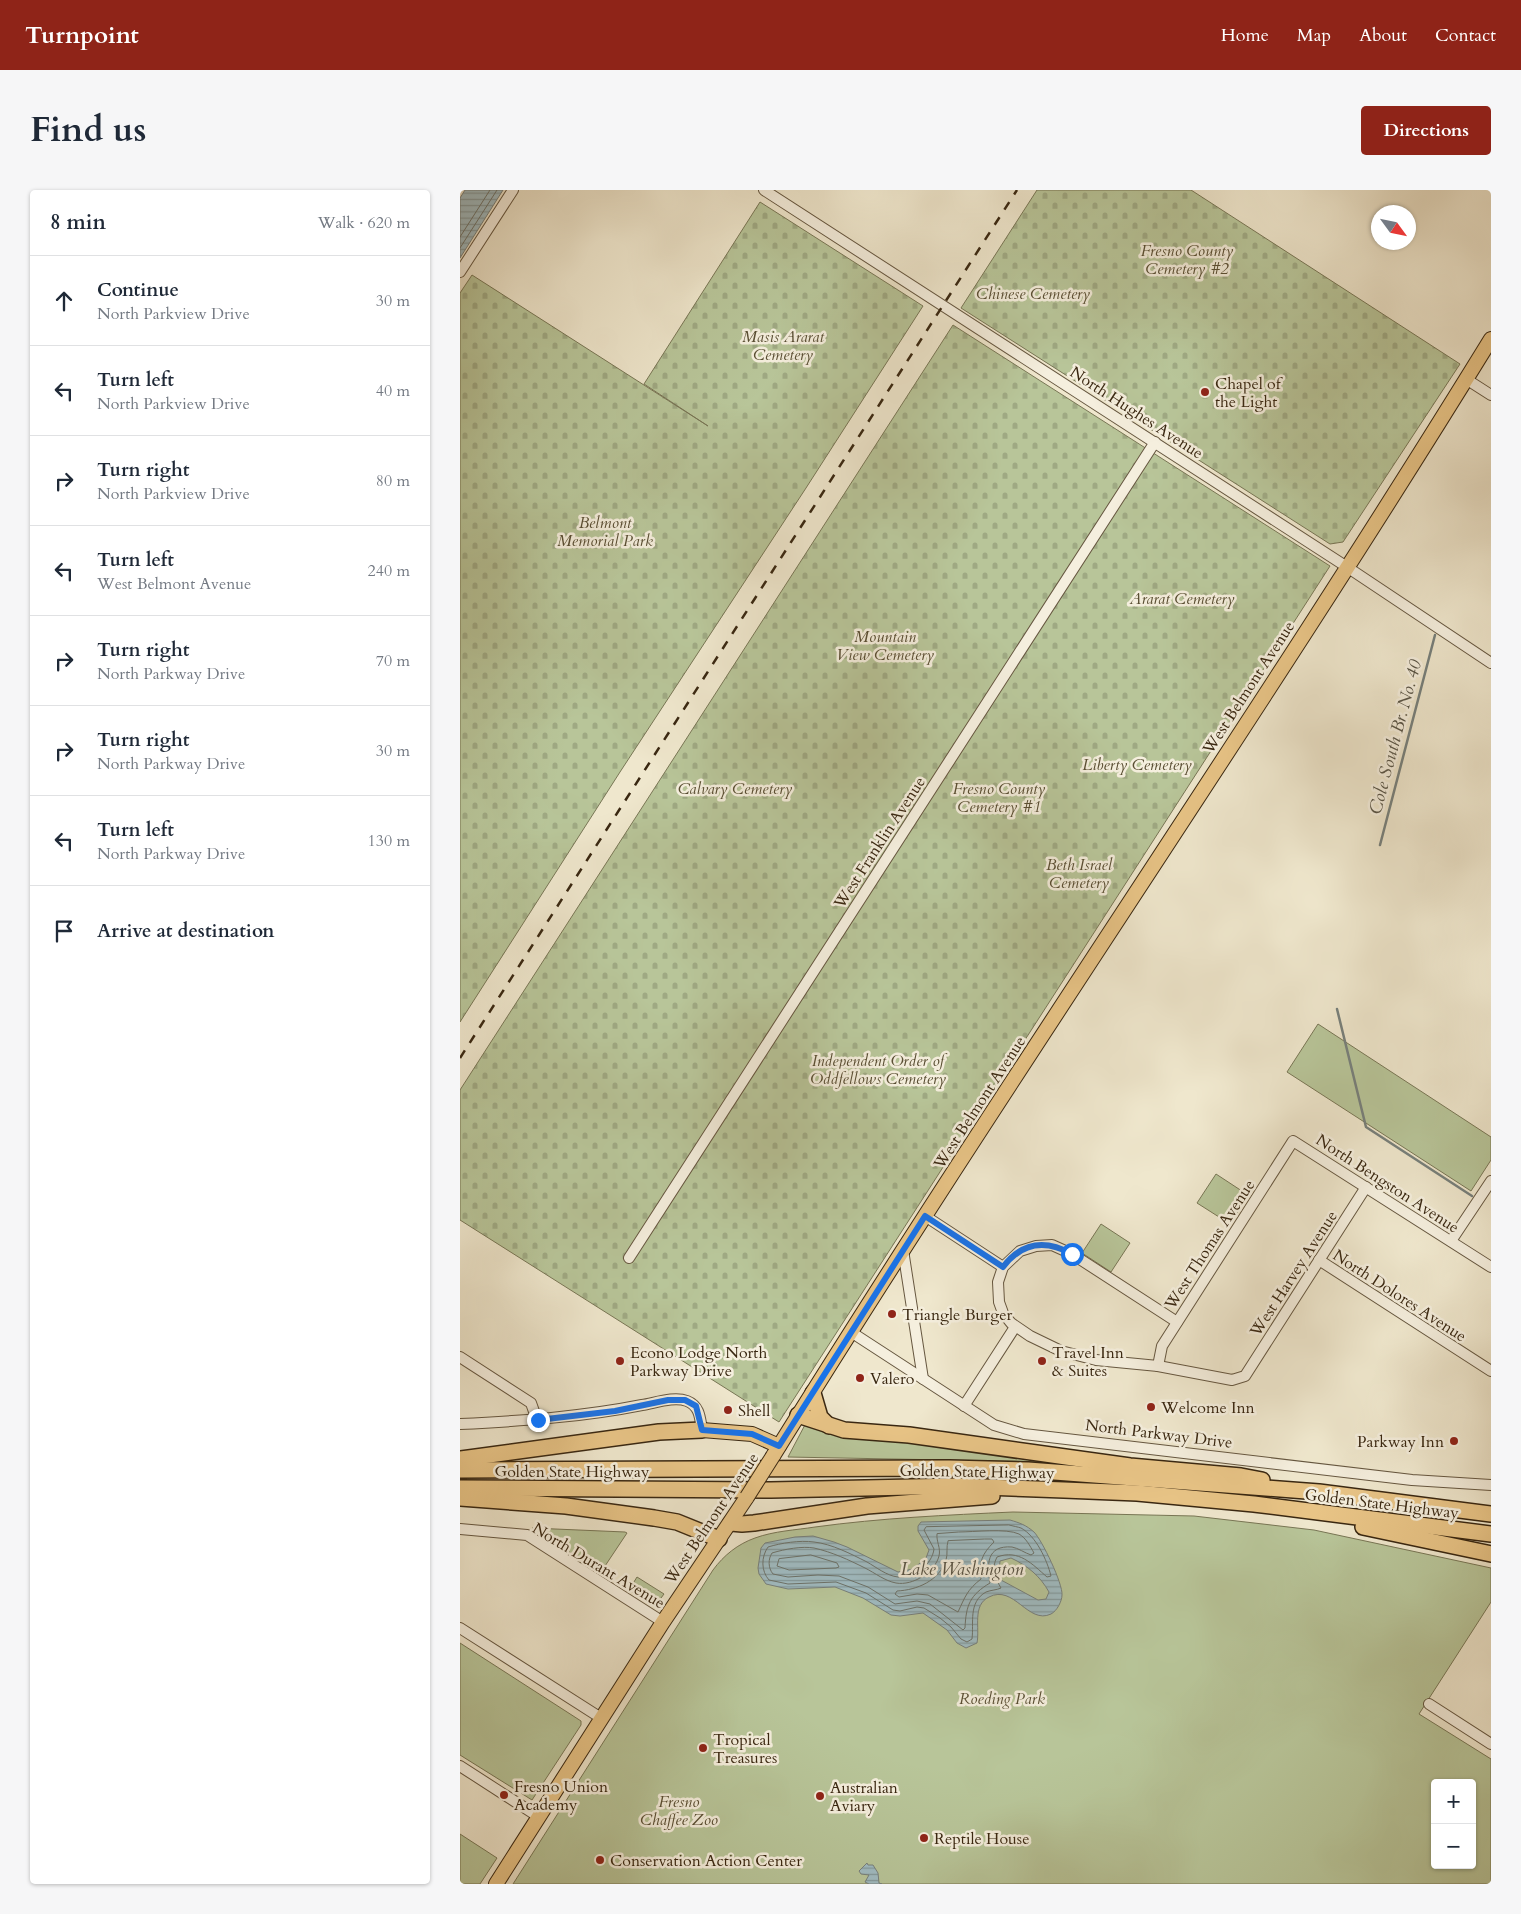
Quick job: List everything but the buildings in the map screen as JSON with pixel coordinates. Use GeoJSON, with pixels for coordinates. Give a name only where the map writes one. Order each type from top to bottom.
{"type":"FeatureCollection","features":[{"type":"Feature","properties":{"kind":"highway"},"geometry":{"type":"LineString","coordinates":[[813,1393],[820,1417],[828,1426]]}},
{"type":"Feature","properties":{"kind":"highway"},"geometry":{"type":"LineString","coordinates":[[798,1416],[844,1430],[909,1435],[1130,1466],[1241,1476],[1320,1492]]}},
{"type":"Feature","properties":{"kind":"highway"},"geometry":{"type":"LineString","coordinates":[[460,1459],[659,1432],[702,1430]]}},
{"type":"Feature","properties":{"kind":"highway","name":"Golden State Highway"},"geometry":{"type":"LineString","coordinates":[[460,1470],[959,1468],[1028,1470],[1320,1492],[1491,1514]]}},
{"type":"Feature","properties":{"kind":"highway","name":"Golden State Highway"},"geometry":{"type":"LineString","coordinates":[[460,1488],[771,1490],[959,1486],[1064,1490],[1254,1504],[1491,1534]]}},
{"type":"Feature","properties":{"kind":"highway"},"geometry":{"type":"LineString","coordinates":[[730,1523],[754,1523],[868,1506],[960,1497],[1023,1495],[1064,1490]]}},
{"type":"Feature","properties":{"kind":"highway"},"geometry":{"type":"LineString","coordinates":[[460,1498],[566,1506],[654,1518],[684,1525],[719,1539]]}},
{"type":"Feature","properties":{"kind":"highway"},"geometry":{"type":"LineString","coordinates":[[1451,1509],[1470,1502],[1491,1504]]}},
{"type":"Feature","properties":{"kind":"highway"},"geometry":{"type":"LineString","coordinates":[[1254,1504],[1491,1554]]}},
{"type":"Feature","properties":{"kind":"main road","name":"West Belmont Avenue"},"geometry":{"type":"LineString","coordinates":[[496,1884],[663,1622],[747,1497],[903,1250],[1347,567],[1491,338]]}},
{"type":"Feature","properties":{"kind":"main road"},"geometry":{"type":"LineString","coordinates":[[702,1430],[752,1434],[776,1451]]}},
{"type":"Feature","properties":{"kind":"street"},"geometry":{"type":"LineString","coordinates":[[460,272],[514,190]]}},
{"type":"Feature","properties":{"kind":"street","name":"North Hughes Avenue"},"geometry":{"type":"LineString","coordinates":[[764,190],[1156,442],[1491,663]]}},
{"type":"Feature","properties":{"kind":"street"},"geometry":{"type":"LineString","coordinates":[[1466,379],[1491,395]]}},
{"type":"Feature","properties":{"kind":"street","name":"West Franklin Avenue"},"geometry":{"type":"LineString","coordinates":[[629,1258],[1156,442]]}},
{"type":"Feature","properties":{"kind":"street","name":"North Bengston Avenue"},"geometry":{"type":"LineString","coordinates":[[1293,1141],[1491,1267]]}},
{"type":"Feature","properties":{"kind":"street","name":"West Thomas Avenue"},"geometry":{"type":"LineString","coordinates":[[1158,1366],[1162,1346],[1293,1141]]}},
{"type":"Feature","properties":{"kind":"street"},"geometry":{"type":"LineString","coordinates":[[1451,1241],[1491,1181]]}},
{"type":"Feature","properties":{"kind":"street","name":"West Harvey Avenue"},"geometry":{"type":"LineString","coordinates":[[1158,1366],[1232,1380],[1245,1376],[1366,1187]]}},
{"type":"Feature","properties":{"kind":"street"},"geometry":{"type":"LineString","coordinates":[[925,1216],[1003,1267]]}},
{"type":"Feature","properties":{"kind":"street"},"geometry":{"type":"LineString","coordinates":[[1158,1366],[1077,1356],[1046,1344],[1015,1327],[1006,1318],[999,1302],[998,1282],[1003,1267],[1012,1257],[1026,1248],[1046,1245],[1058,1247],[1177,1322]]}},
{"type":"Feature","properties":{"kind":"street"},"geometry":{"type":"LineString","coordinates":[[903,1250],[923,1379]]}},
{"type":"Feature","properties":{"kind":"street","name":"North Dolores Avenue"},"geometry":{"type":"LineString","coordinates":[[1319,1260],[1491,1371]]}},
{"type":"Feature","properties":{"kind":"street"},"geometry":{"type":"LineString","coordinates":[[964,1406],[1015,1327]]}},
{"type":"Feature","properties":{"kind":"street","name":"North Parkway Drive"},"geometry":{"type":"LineString","coordinates":[[851,1332],[994,1425],[1024,1434],[1412,1480],[1491,1485]]}},
{"type":"Feature","properties":{"kind":"street"},"geometry":{"type":"LineString","coordinates":[[460,1357],[531,1403],[538,1420]]}},
{"type":"Feature","properties":{"kind":"street"},"geometry":{"type":"LineString","coordinates":[[460,1424],[538,1420],[615,1411],[668,1400],[685,1400],[696,1406],[702,1430]]}},
{"type":"Feature","properties":{"kind":"street","name":"North Durant Avenue"},"geometry":{"type":"LineString","coordinates":[[460,1528],[527,1535],[663,1622]]}},
{"type":"Feature","properties":{"kind":"street"},"geometry":{"type":"LineString","coordinates":[[460,1628],[601,1718]]}},
{"type":"Feature","properties":{"kind":"street"},"geometry":{"type":"LineString","coordinates":[[1428,1704],[1491,1744]]}},
{"type":"Feature","properties":{"kind":"street"},"geometry":{"type":"LineString","coordinates":[[460,1766],[539,1817]]}},
{"type":"Feature","properties":{"kind":"green space"},"geometry":{"type":"Polygon","coordinates":[[[1037,190],[1191,190],[1460,364],[1343,542],[1330,544],[961,308],[1037,190]]]}},
{"type":"Feature","properties":{"kind":"green space","name":"Belmont Memorial Park"},"geometry":{"type":"Polygon","coordinates":[[[760,202],[923,306],[460,1022],[460,293],[472,275],[708,426],[644,384],[760,202]]]}},
{"type":"Feature","properties":{"kind":"green space"},"geometry":{"type":"Polygon","coordinates":[[[953,325],[1330,566],[779,1422],[460,1220],[460,1090],[953,325]]]}},
{"type":"Feature","properties":{"kind":"green space"},"geometry":{"type":"Polygon","coordinates":[[[1318,1024],[1491,1137],[1491,1160],[1471,1191],[1287,1072],[1318,1024]]]}},
{"type":"Feature","properties":{"kind":"green space"},"geometry":{"type":"Polygon","coordinates":[[[1216,1174],[1248,1195],[1230,1224],[1197,1203],[1216,1174]]]}},
{"type":"Feature","properties":{"kind":"green space"},"geometry":{"type":"Polygon","coordinates":[[[1101,1224],[1130,1243],[1111,1272],[1082,1253],[1101,1224]]]}},
{"type":"Feature","properties":{"kind":"green space"},"geometry":{"type":"Polygon","coordinates":[[[807,1421],[1052,1462],[788,1457],[807,1421]]]}},
{"type":"Feature","properties":{"kind":"green space","name":"Roeding Park"},"geometry":{"type":"Polygon","coordinates":[[[1013,1512],[1194,1516],[1314,1530],[1491,1568],[1491,1602],[1419,1714],[1491,1759],[1491,1884],[513,1884],[713,1570],[732,1551],[743,1543],[755,1538],[785,1531],[889,1519],[1013,1512]]]}},
{"type":"Feature","properties":{"kind":"green space"},"geometry":{"type":"Polygon","coordinates":[[[532,1528],[625,1532],[627,1533],[601,1572],[532,1528]]]}},
{"type":"Feature","properties":{"kind":"green space"},"geometry":{"type":"Polygon","coordinates":[[[637,1577],[664,1594],[655,1606],[629,1590],[637,1577]]]}},
{"type":"Feature","properties":{"kind":"green space"},"geometry":{"type":"Polygon","coordinates":[[[460,1643],[581,1721],[581,1725],[532,1800],[460,1755],[460,1643]]]}},
{"type":"Feature","properties":{"kind":"green space"},"geometry":{"type":"Polygon","coordinates":[[[460,1834],[497,1858],[480,1884],[460,1884],[460,1834]]]}},
{"type":"Feature","properties":{"kind":"water"},"geometry":{"type":"Polygon","coordinates":[[[465,190],[503,190],[460,258],[460,198],[465,190]]]}},
{"type":"Feature","properties":{"kind":"water","name":"Lake Washington"},"geometry":{"type":"Polygon","coordinates":[[[1010,1520],[1026,1526],[1038,1537],[1056,1572],[1062,1595],[1059,1606],[1051,1614],[1043,1616],[1035,1614],[1006,1596],[998,1594],[989,1597],[980,1605],[977,1643],[966,1648],[957,1643],[947,1630],[923,1613],[900,1616],[891,1615],[863,1598],[835,1587],[788,1589],[766,1584],[759,1574],[761,1548],[765,1543],[795,1537],[813,1536],[847,1547],[898,1572],[913,1569],[926,1558],[929,1550],[918,1531],[918,1526],[921,1522],[1010,1520]],[[1011,1558],[1000,1561],[999,1572],[1001,1580],[1038,1600],[1046,1599],[1049,1592],[1042,1581],[1011,1558]]]}},
{"type":"Feature","properties":{"kind":"water"},"geometry":{"type":"Polygon","coordinates":[[[867,1863],[868,1865],[873,1865],[878,1873],[879,1883],[882,1884],[869,1884],[865,1882],[869,1875],[861,1874],[859,1871],[867,1863]]]}},
{"type":"Feature","properties":{"kind":"waterway","name":"Cole South Br. No. 40"},"geometry":{"type":"LineString","coordinates":[[1380,845],[1435,635]]}},
{"type":"Feature","properties":{"kind":"waterway","name":"Cole South Br. No. 40"},"geometry":{"type":"LineString","coordinates":[[1337,1009],[1366,1127],[1472,1196]]}},
{"type":"Feature","properties":{"kind":"railway"},"geometry":{"type":"LineString","coordinates":[[460,1058],[1017,190]]}},
{"type":"Feature","properties":{"kind":"place","name":"Chapel of the Light"},"geometry":{"type":"Point","coordinates":[1205,392]}},
{"type":"Feature","properties":{"kind":"place","name":"Triangle Burger"},"geometry":{"type":"Point","coordinates":[892,1314]}},
{"type":"Feature","properties":{"kind":"place","name":"Econo Lodge North Parkway Drive"},"geometry":{"type":"Point","coordinates":[620,1361]}},
{"type":"Feature","properties":{"kind":"place","name":"Travel Inn & Suites"},"geometry":{"type":"Point","coordinates":[1042,1361]}},
{"type":"Feature","properties":{"kind":"place","name":"Valero"},"geometry":{"type":"Point","coordinates":[860,1378]}},
{"type":"Feature","properties":{"kind":"place","name":"Welcome Inn"},"geometry":{"type":"Point","coordinates":[1151,1407]}},
{"type":"Feature","properties":{"kind":"place","name":"Shell"},"geometry":{"type":"Point","coordinates":[728,1410]}},
{"type":"Feature","properties":{"kind":"place","name":"Parkway Inn"},"geometry":{"type":"Point","coordinates":[1454,1441]}},
{"type":"Feature","properties":{"kind":"place","name":"Tropical Treasures"},"geometry":{"type":"Point","coordinates":[703,1748]}},
{"type":"Feature","properties":{"kind":"place","name":"Fresno Union Academy"},"geometry":{"type":"Point","coordinates":[504,1795]}},
{"type":"Feature","properties":{"kind":"place","name":"Australian Aviary"},"geometry":{"type":"Point","coordinates":[820,1796]}},
{"type":"Feature","properties":{"kind":"place","name":"Reptile House"},"geometry":{"type":"Point","coordinates":[924,1838]}},
{"type":"Feature","properties":{"kind":"place","name":"Conservation Action Center"},"geometry":{"type":"Point","coordinates":[600,1860]}},
{"type":"Feature","properties":{"kind":"route"},"geometry":{"type":"LineString","coordinates":[[538,1420],[615,1411],[668,1400],[685,1400],[696,1406],[702,1430],[752,1434],[779,1446],[925,1216],[1003,1267],[1020,1251],[1036,1246],[1052,1245],[1072,1254]]}},
{"type":"Feature","properties":{"kind":"park label","name":"Fresno County Cemetery #2"},"geometry":{"type":"Point","coordinates":[1187,259]}},
{"type":"Feature","properties":{"kind":"park label","name":"Chinese Cemetery"},"geometry":{"type":"Point","coordinates":[1033,293]}},
{"type":"Feature","properties":{"kind":"park label","name":"Masis Ararat Cemetery"},"geometry":{"type":"Point","coordinates":[783,345]}},
{"type":"Feature","properties":{"kind":"park label","name":"Ararat Cemetery"},"geometry":{"type":"Point","coordinates":[1182,598]}},
{"type":"Feature","properties":{"kind":"park label","name":"Mountain View Cemetery"},"geometry":{"type":"Point","coordinates":[885,645]}},
{"type":"Feature","properties":{"kind":"park label","name":"Liberty Cemetery"},"geometry":{"type":"Point","coordinates":[1137,764]}},
{"type":"Feature","properties":{"kind":"park label","name":"Calvary Cemetery"},"geometry":{"type":"Point","coordinates":[735,788]}},
{"type":"Feature","properties":{"kind":"park label","name":"Fresno County Cemetery #1"},"geometry":{"type":"Point","coordinates":[999,797]}},
{"type":"Feature","properties":{"kind":"park label","name":"Beth Israel Cemetery"},"geometry":{"type":"Point","coordinates":[1079,873]}},
{"type":"Feature","properties":{"kind":"park label","name":"Independent Order of Oddfellows Cemetery"},"geometry":{"type":"Point","coordinates":[878,1069]}},
{"type":"Feature","properties":{"kind":"park label","name":"Fresno Chaffee Zoo"},"geometry":{"type":"Point","coordinates":[679,1810]}}]}
